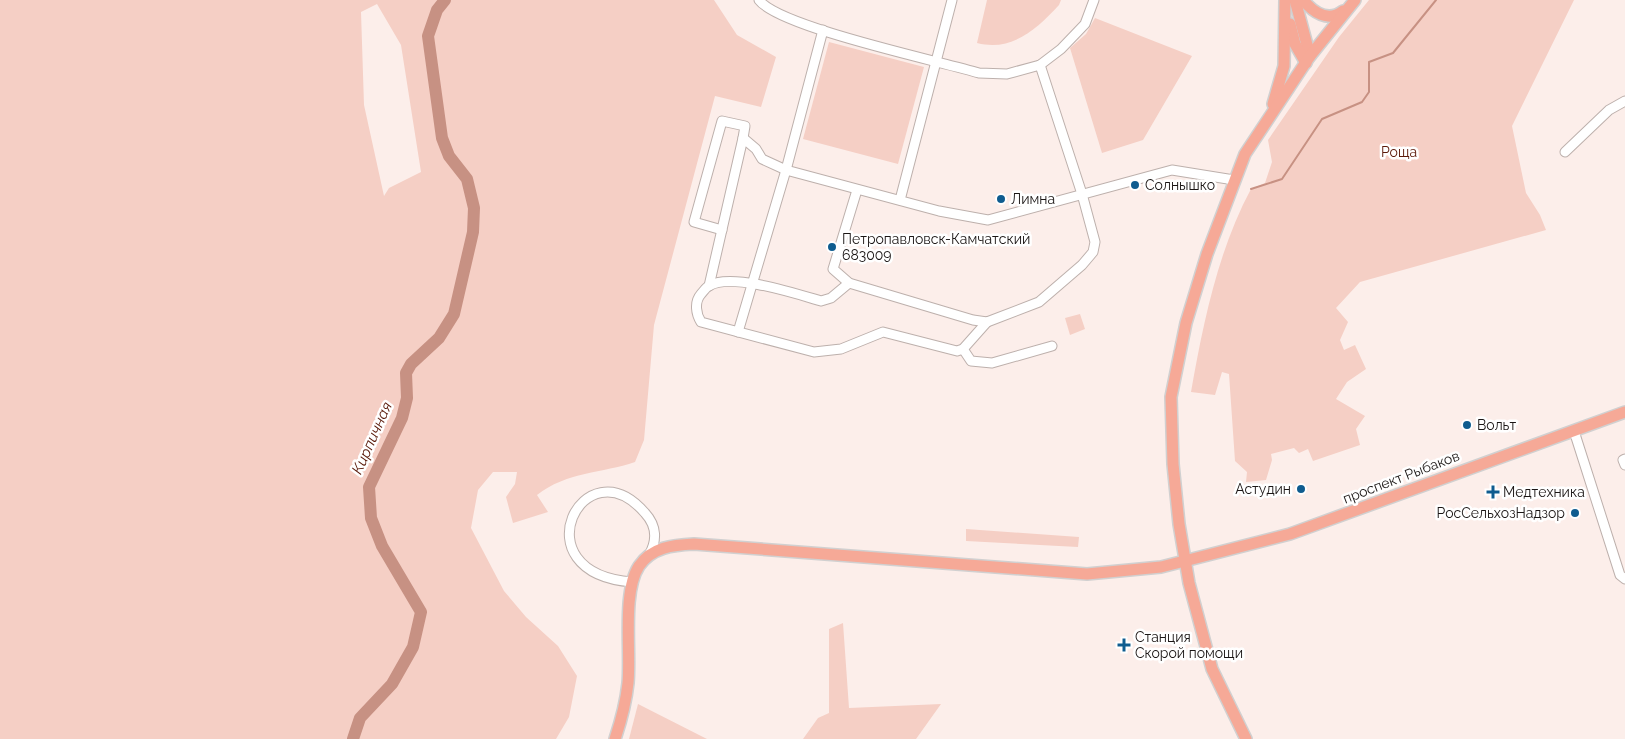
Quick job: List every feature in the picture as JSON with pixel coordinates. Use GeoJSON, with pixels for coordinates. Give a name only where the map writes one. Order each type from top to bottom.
{"type":"FeatureCollection","features":[{"type":"Feature","properties":{"kind":"main road"},"geometry":{"type":"LineString","coordinates":[[1285,0],[1295,44],[1308,60]]}},
{"type":"Feature","properties":{"kind":"main road"},"geometry":{"type":"LineString","coordinates":[[1269,116],[1284,66],[1285,0]]}},
{"type":"Feature","properties":{"kind":"main road"},"geometry":{"type":"LineString","coordinates":[[1294,0],[1308,60]]}},
{"type":"Feature","properties":{"kind":"main road"},"geometry":{"type":"LineString","coordinates":[[1303,0],[1310,9],[1323,16],[1340,14],[1352,4]]}},
{"type":"Feature","properties":{"kind":"main road"},"geometry":{"type":"LineString","coordinates":[[1246,739],[1212,669],[1198,624],[1185,562],[1173,464],[1171,396],[1186,323],[1234,180],[1245,154],[1308,60],[1352,4]]}},
{"type":"Feature","properties":{"kind":"main road","name":"проспект Рыбаков"},"geometry":{"type":"LineString","coordinates":[[649,555],[664,548],[694,544],[1087,574],[1133,570],[1185,562],[1290,534],[1625,412]]}},
{"type":"Feature","properties":{"kind":"main road"},"geometry":{"type":"LineString","coordinates":[[615,739],[623,712],[628,682],[630,589],[639,567],[649,555]]}},
{"type":"Feature","properties":{"kind":"street"},"geometry":{"type":"LineString","coordinates":[[759,0],[778,14],[822,30],[980,73],[1008,74],[1040,65],[1061,49],[1085,24],[1094,0]]}},
{"type":"Feature","properties":{"kind":"street"},"geometry":{"type":"LineString","coordinates":[[900,200],[952,0]]}},
{"type":"Feature","properties":{"kind":"street"},"geometry":{"type":"LineString","coordinates":[[738,332],[786,170],[822,30]]}},
{"type":"Feature","properties":{"kind":"street"},"geometry":{"type":"LineString","coordinates":[[849,283],[832,298],[821,300],[751,283],[723,281],[709,286],[697,298],[696,315],[701,322],[814,352],[841,349],[883,332],[958,351],[963,349],[987,322],[1038,302],[1082,266],[1093,252],[1095,242],[1082,194],[1040,65]]}},
{"type":"Feature","properties":{"kind":"street"},"geometry":{"type":"LineString","coordinates":[[1565,152],[1609,110],[1625,101]]}},
{"type":"Feature","properties":{"kind":"street"},"geometry":{"type":"LineString","coordinates":[[709,286],[722,230],[743,138],[745,126],[722,121],[694,222],[722,230]]}},
{"type":"Feature","properties":{"kind":"street"},"geometry":{"type":"LineString","coordinates":[[743,138],[756,149],[762,160],[786,170],[857,190],[988,220],[1172,170],[1234,180]]}},
{"type":"Feature","properties":{"kind":"street"},"geometry":{"type":"LineString","coordinates":[[857,190],[833,269],[849,283],[973,320],[987,322]]}},
{"type":"Feature","properties":{"kind":"street"},"geometry":{"type":"LineString","coordinates":[[963,349],[971,361],[992,363],[1052,346]]}},
{"type":"Feature","properties":{"kind":"street"},"geometry":{"type":"LineString","coordinates":[[1574,430],[1620,575],[1625,579]]}},
{"type":"Feature","properties":{"kind":"street"},"geometry":{"type":"LineString","coordinates":[[1625,459],[1623,460],[1625,465]]}},
{"type":"Feature","properties":{"kind":"street"},"geometry":{"type":"LineString","coordinates":[[632,582],[605,577],[581,561],[569,540],[568,532],[569,523],[576,508],[587,499],[601,493],[610,493],[632,501],[647,515],[654,529],[654,545],[649,555]]}},
{"type":"Feature","properties":{"kind":"green space"},"geometry":{"type":"Polygon","coordinates":[[[0,0],[714,0],[737,35],[776,57],[761,107],[715,96],[654,325],[644,440],[635,462],[572,477],[548,487],[537,495],[548,512],[513,523],[506,497],[515,484],[517,472],[493,472],[478,490],[471,528],[504,591],[526,617],[558,646],[577,676],[569,717],[556,739],[0,739],[0,0]],[[377,4],[361,12],[364,105],[384,196],[389,188],[421,172],[401,45],[377,4]]]}},
{"type":"Feature","properties":{"kind":"green space"},"geometry":{"type":"Polygon","coordinates":[[[987,0],[1061,0],[1059,5],[1033,30],[1013,41],[990,45],[977,43],[987,0]]]}},
{"type":"Feature","properties":{"kind":"green space","name":"Роща"},"geometry":{"type":"Polygon","coordinates":[[[1369,0],[1574,0],[1512,126],[1526,193],[1540,215],[1546,230],[1360,282],[1336,308],[1348,322],[1340,340],[1344,350],[1355,345],[1366,369],[1347,382],[1336,399],[1365,416],[1356,429],[1360,445],[1313,461],[1308,449],[1299,453],[1294,448],[1271,454],[1272,460],[1266,480],[1246,482],[1247,472],[1235,461],[1229,374],[1222,372],[1215,395],[1191,392],[1213,288],[1239,212],[1251,189],[1265,183],[1272,162],[1268,140],[1339,37],[1369,0]]]}},
{"type":"Feature","properties":{"kind":"green space"},"geometry":{"type":"Polygon","coordinates":[[[1095,18],[1192,56],[1143,140],[1102,153],[1070,48],[1086,34],[1095,18]]]}},
{"type":"Feature","properties":{"kind":"green space"},"geometry":{"type":"Polygon","coordinates":[[[829,42],[924,67],[898,164],[803,139],[829,42]]]}},
{"type":"Feature","properties":{"kind":"green space"},"geometry":{"type":"Polygon","coordinates":[[[1080,314],[1085,329],[1070,335],[1065,318],[1080,314]]]}},
{"type":"Feature","properties":{"kind":"green space"},"geometry":{"type":"Polygon","coordinates":[[[966,529],[1079,537],[1078,547],[966,541],[966,529]]]}},
{"type":"Feature","properties":{"kind":"green space"},"geometry":{"type":"Polygon","coordinates":[[[843,623],[849,708],[941,704],[916,739],[803,739],[818,718],[829,713],[829,629],[843,623]]]}},
{"type":"Feature","properties":{"kind":"green space"},"geometry":{"type":"Polygon","coordinates":[[[638,704],[707,739],[629,739],[638,704]]]}},
{"type":"Feature","properties":{"kind":"waterway","name":"Кирпичная"},"geometry":{"type":"LineString","coordinates":[[353,739],[360,718],[392,684],[413,647],[421,612],[382,546],[371,518],[369,487],[402,418],[407,398],[406,373],[411,364],[439,338],[454,314],[473,232],[474,208],[467,179],[449,156],[442,138],[428,36],[437,10],[445,0]]}},
{"type":"Feature","properties":{"kind":"waterway"},"geometry":{"type":"LineString","coordinates":[[1251,189],[1282,179],[1322,119],[1362,102],[1369,92],[1369,62],[1393,53],[1436,0]]}},
{"type":"Feature","properties":{"kind":"place","name":"Солнышко"},"geometry":{"type":"Point","coordinates":[1135,185]}},
{"type":"Feature","properties":{"kind":"place","name":"Лимна"},"geometry":{"type":"Point","coordinates":[1001,199]}},
{"type":"Feature","properties":{"kind":"place","name":"Петропавловск-Камчатский 683009"},"geometry":{"type":"Point","coordinates":[832,247]}},
{"type":"Feature","properties":{"kind":"place","name":"Вольт"},"geometry":{"type":"Point","coordinates":[1467,425]}},
{"type":"Feature","properties":{"kind":"place","name":"Астудин"},"geometry":{"type":"Point","coordinates":[1301,489]}},
{"type":"Feature","properties":{"kind":"place","name":"Медтехника"},"geometry":{"type":"Point","coordinates":[1493,492]}},
{"type":"Feature","properties":{"kind":"place","name":"РосСельхозНадзор"},"geometry":{"type":"Point","coordinates":[1575,513]}},
{"type":"Feature","properties":{"kind":"place","name":"Станция Скорой помощи"},"geometry":{"type":"Point","coordinates":[1124,645]}}]}
